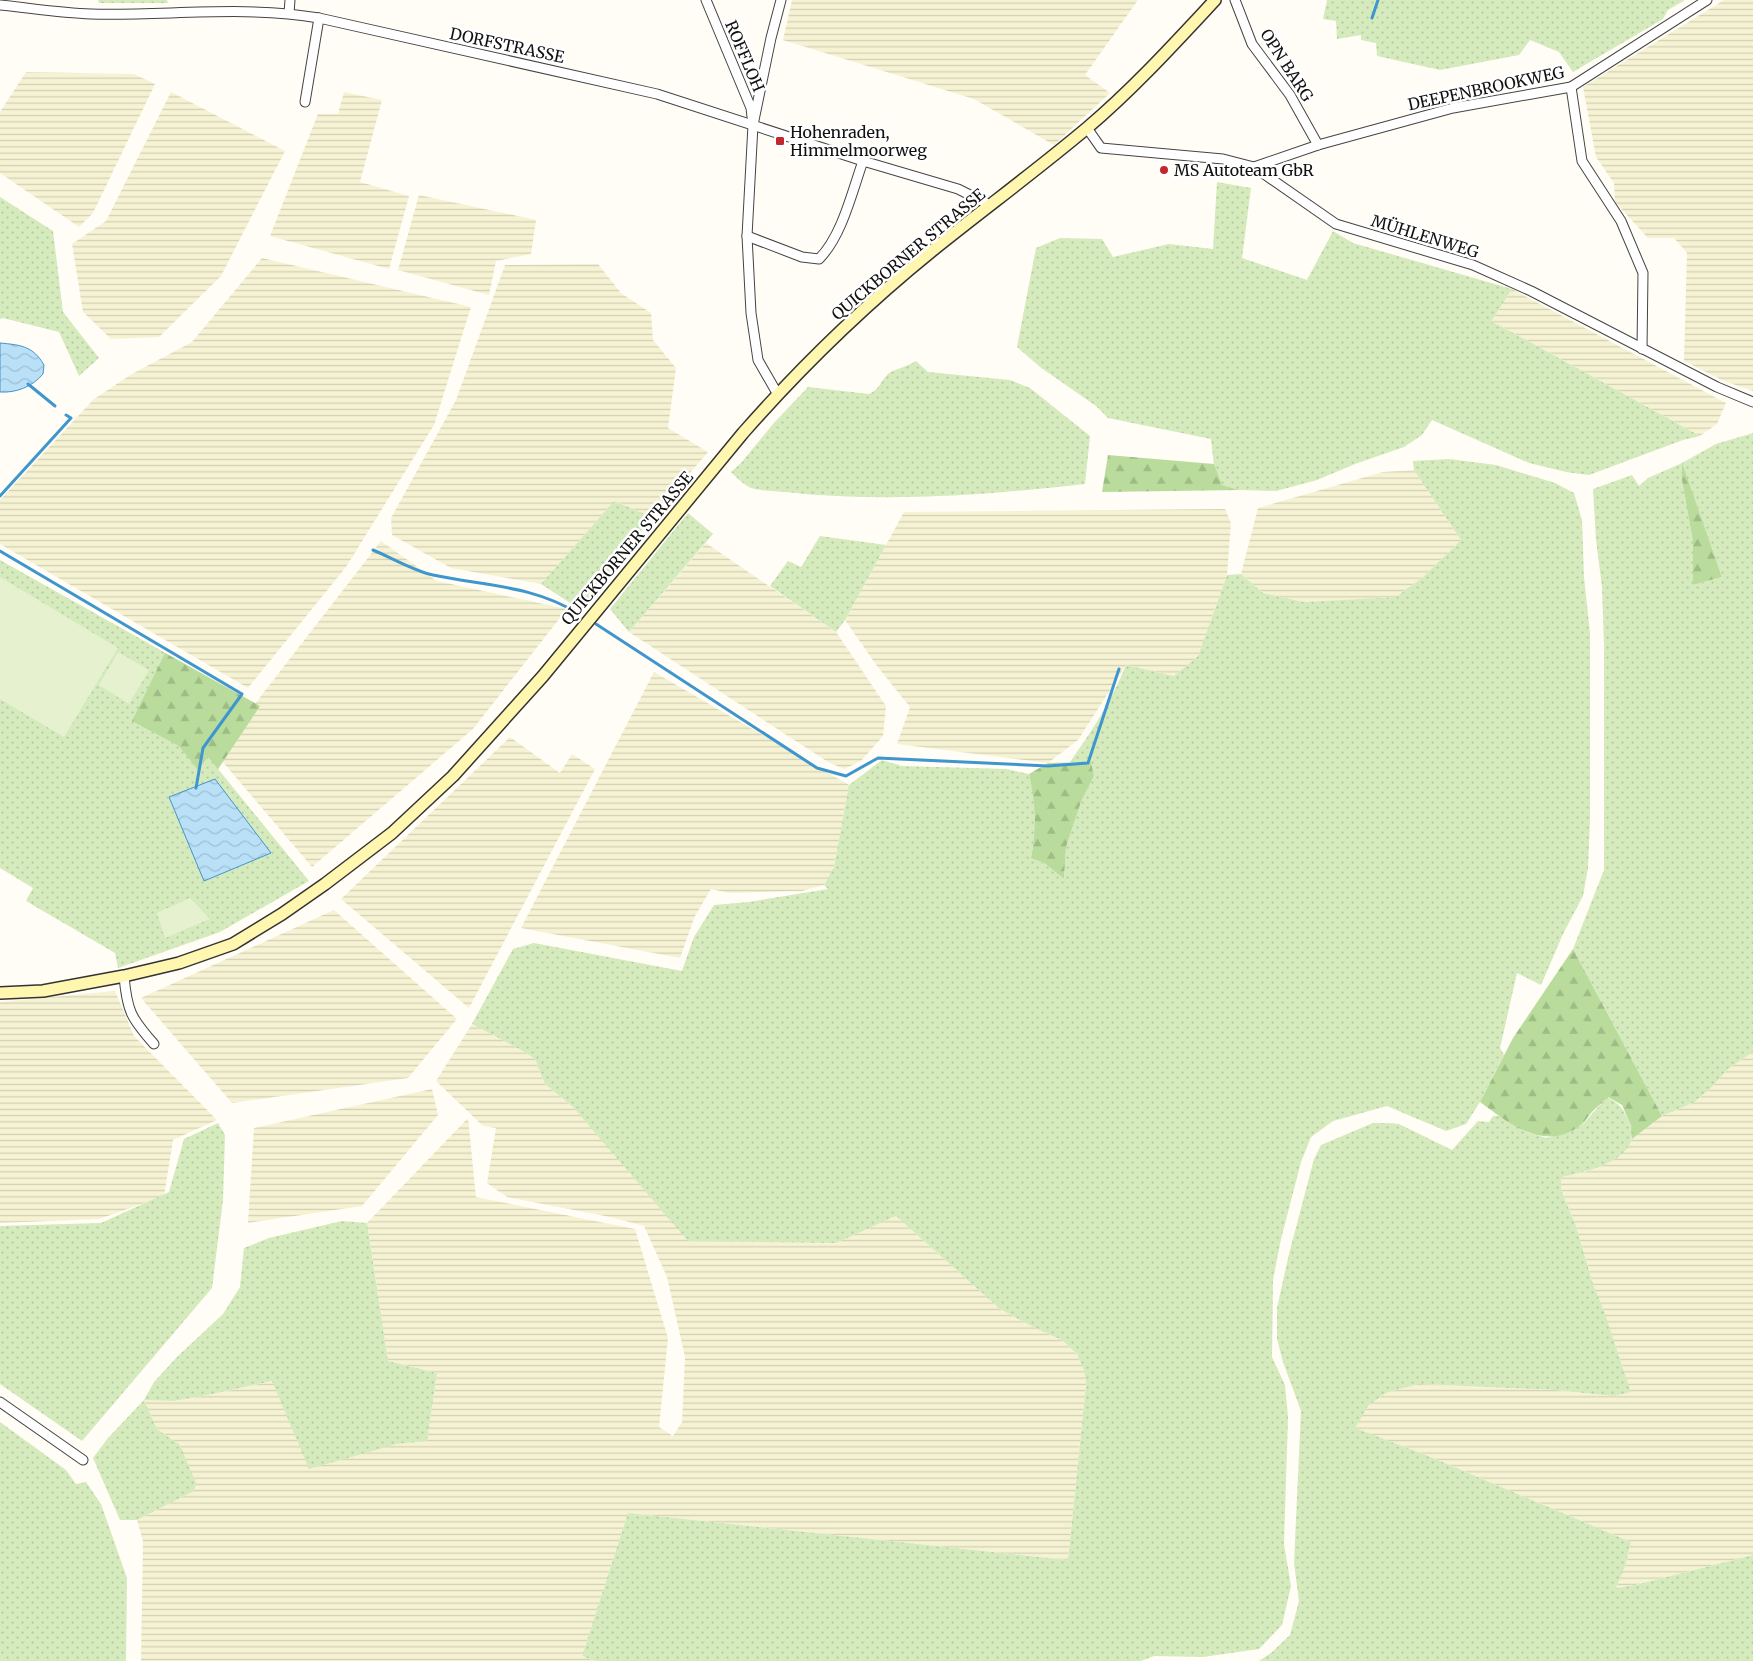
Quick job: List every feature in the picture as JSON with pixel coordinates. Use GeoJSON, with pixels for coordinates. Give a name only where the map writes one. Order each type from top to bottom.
{"type":"FeatureCollection","features":[{"type":"Feature","properties":{"kind":"main road","name":"QUICKBORNER STRASSE"},"geometry":{"type":"LineString","coordinates":[[0,993],[43,991],[124,976],[179,963],[233,944],[304,900],[392,833],[453,776],[543,676],[777,393],[874,300],[933,250],[1116,103],[1215,0]]}},
{"type":"Feature","properties":{"kind":"street"},"geometry":{"type":"LineString","coordinates":[[289,13],[290,0]]}},
{"type":"Feature","properties":{"kind":"street","name":"ROFFLOH"},"geometry":{"type":"LineString","coordinates":[[706,0],[751,108],[752,125]]}},
{"type":"Feature","properties":{"kind":"street"},"geometry":{"type":"LineString","coordinates":[[777,393],[758,360],[751,312],[747,236],[752,125],[781,0]]}},
{"type":"Feature","properties":{"kind":"street","name":"OPN BARG"},"geometry":{"type":"LineString","coordinates":[[1235,0],[1252,44],[1290,96],[1318,145]]}},
{"type":"Feature","properties":{"kind":"street","name":"DEEPENBROOKWEG"},"geometry":{"type":"LineString","coordinates":[[1254,167],[1318,145],[1453,108],[1571,87],[1707,0]]}},
{"type":"Feature","properties":{"kind":"street","name":"DORFSTRASSE"},"geometry":{"type":"LineString","coordinates":[[0,5],[90,14],[242,12],[289,13],[319,18],[657,94],[863,161],[958,189],[990,206]]}},
{"type":"Feature","properties":{"kind":"street"},"geometry":{"type":"LineString","coordinates":[[305,102],[319,18]]}},
{"type":"Feature","properties":{"kind":"street"},"geometry":{"type":"LineString","coordinates":[[1571,87],[1582,161],[1621,221],[1643,273],[1642,349]]}},
{"type":"Feature","properties":{"kind":"street","name":"MÜHLENWEG"},"geometry":{"type":"LineString","coordinates":[[1087,128],[1101,148],[1223,158],[1254,167],[1336,224],[1473,265],[1531,291],[1716,387],[1753,402]]}},
{"type":"Feature","properties":{"kind":"street"},"geometry":{"type":"LineString","coordinates":[[747,236],[802,257],[819,259],[835,239],[863,161]]}},
{"type":"Feature","properties":{"kind":"street"},"geometry":{"type":"LineString","coordinates":[[124,976],[129,1010],[140,1028],[154,1044]]}},
{"type":"Feature","properties":{"kind":"street"},"geometry":{"type":"LineString","coordinates":[[0,1402],[83,1460]]}},
{"type":"Feature","properties":{"kind":"shaded area"},"geometry":{"type":"Polygon","coordinates":[[[792,0],[1138,0],[1085,75],[1110,93],[1054,145],[974,99],[783,40],[792,0]]]}},
{"type":"Feature","properties":{"kind":"shaded area"},"geometry":{"type":"Polygon","coordinates":[[[1724,0],[1753,0],[1753,391],[1724,381],[1684,361],[1687,253],[1674,238],[1648,238],[1615,202],[1614,183],[1596,157],[1583,87],[1724,0]]]}},
{"type":"Feature","properties":{"kind":"shaded area"},"geometry":{"type":"Polygon","coordinates":[[[26,72],[134,74],[155,84],[93,213],[79,227],[0,173],[0,112],[26,72]]]}},
{"type":"Feature","properties":{"kind":"shaded area"},"geometry":{"type":"Polygon","coordinates":[[[171,92],[285,151],[221,276],[159,337],[111,339],[83,312],[72,244],[106,221],[171,92]]]}},
{"type":"Feature","properties":{"kind":"shaded area"},"geometry":{"type":"Polygon","coordinates":[[[344,92],[382,100],[360,182],[409,196],[389,269],[270,236],[318,114],[338,114],[344,92]]]}},
{"type":"Feature","properties":{"kind":"shaded area"},"geometry":{"type":"Polygon","coordinates":[[[419,195],[536,220],[531,254],[496,261],[489,295],[398,270],[419,195]]]}},
{"type":"Feature","properties":{"kind":"shaded area"},"geometry":{"type":"Polygon","coordinates":[[[262,258],[471,307],[434,425],[346,567],[248,688],[0,544],[0,500],[94,399],[132,374],[192,342],[262,258]]]}},
{"type":"Feature","properties":{"kind":"shaded area"},"geometry":{"type":"Polygon","coordinates":[[[598,264],[621,293],[651,313],[653,340],[676,368],[668,428],[708,452],[652,517],[614,501],[541,584],[451,568],[392,535],[391,518],[456,400],[505,265],[598,264]]]}},
{"type":"Feature","properties":{"kind":"shaded area"},"geometry":{"type":"Polygon","coordinates":[[[1512,289],[1726,403],[1717,424],[1700,436],[1491,322],[1512,289]]]}},
{"type":"Feature","properties":{"kind":"shaded area"},"geometry":{"type":"Polygon","coordinates":[[[1414,470],[1461,540],[1423,577],[1396,597],[1304,602],[1263,593],[1241,574],[1258,508],[1383,472],[1414,470]]]}},
{"type":"Feature","properties":{"kind":"shaded area"},"geometry":{"type":"Polygon","coordinates":[[[1225,509],[1231,523],[1227,575],[1198,656],[1174,676],[1126,665],[1078,740],[1048,763],[897,744],[910,707],[877,666],[845,620],[904,512],[1225,509]]]}},
{"type":"Feature","properties":{"kind":"shaded area"},"geometry":{"type":"Polygon","coordinates":[[[381,541],[437,581],[567,609],[473,729],[312,867],[216,754],[381,541]]]}},
{"type":"Feature","properties":{"kind":"shaded area"},"geometry":{"type":"Polygon","coordinates":[[[706,543],[836,632],[886,706],[883,736],[861,761],[844,769],[828,762],[629,632],[706,543]]]}},
{"type":"Feature","properties":{"kind":"shaded area"},"geometry":{"type":"Polygon","coordinates":[[[654,672],[849,785],[834,867],[824,885],[802,891],[730,893],[711,889],[695,916],[680,958],[521,928],[654,672]]]}},
{"type":"Feature","properties":{"kind":"shaded area"},"geometry":{"type":"Polygon","coordinates":[[[510,737],[560,773],[572,754],[595,769],[469,1008],[341,899],[510,737]]]}},
{"type":"Feature","properties":{"kind":"shaded area"},"geometry":{"type":"Polygon","coordinates":[[[334,910],[457,1019],[408,1078],[232,1103],[141,998],[334,910]]]}},
{"type":"Feature","properties":{"kind":"shaded area"},"geometry":{"type":"Polygon","coordinates":[[[115,991],[134,1036],[217,1120],[173,1140],[164,1196],[99,1219],[0,1223],[0,1002],[115,991]]]}},
{"type":"Feature","properties":{"kind":"shaded area"},"geometry":{"type":"Polygon","coordinates":[[[472,1024],[524,1051],[535,1059],[545,1084],[573,1107],[835,1243],[896,1216],[1000,1309],[1062,1340],[1077,1354],[1084,1369],[1086,1385],[1068,1560],[628,1513],[582,1656],[595,1661],[141,1661],[143,1541],[137,1520],[194,1491],[180,1445],[157,1429],[144,1400],[174,1401],[273,1381],[397,1444],[427,1440],[437,1373],[388,1361],[367,1223],[468,1118],[476,1197],[635,1229],[668,1338],[659,1427],[673,1436],[682,1422],[685,1357],[667,1277],[644,1226],[610,1217],[507,1197],[487,1183],[496,1128],[483,1126],[436,1081],[472,1024]]]}},
{"type":"Feature","properties":{"kind":"shaded area"},"geometry":{"type":"Polygon","coordinates":[[[1753,1052],[1753,1555],[1635,1585],[1616,1588],[1625,1567],[1631,1542],[1426,1455],[1354,1428],[1368,1406],[1386,1393],[1418,1384],[1556,1390],[1613,1396],[1624,1370],[1593,1284],[1575,1223],[1561,1190],[1561,1177],[1585,1172],[1625,1152],[1632,1139],[1662,1116],[1693,1103],[1709,1090],[1728,1069],[1753,1052]]]}},
{"type":"Feature","properties":{"kind":"shaded area"},"geometry":{"type":"Polygon","coordinates":[[[432,1089],[438,1115],[362,1206],[248,1223],[254,1128],[432,1089]]]}},
{"type":"Feature","properties":{"kind":"green space"},"geometry":{"type":"Polygon","coordinates":[[[98,0],[167,0],[168,3],[99,3],[98,0]]]}},
{"type":"Feature","properties":{"kind":"green space"},"geometry":{"type":"Polygon","coordinates":[[[1327,0],[1685,0],[1668,10],[1663,19],[1573,72],[1559,52],[1530,40],[1519,55],[1440,70],[1377,56],[1376,43],[1361,40],[1361,35],[1337,39],[1336,21],[1323,19],[1327,0]]]}},
{"type":"Feature","properties":{"kind":"green space"},"geometry":{"type":"Polygon","coordinates":[[[1217,182],[1251,188],[1242,258],[1307,280],[1333,231],[1353,243],[1512,289],[1491,322],[1700,436],[1683,440],[1589,475],[1566,472],[1529,463],[1432,420],[1422,435],[1404,447],[1317,480],[1276,491],[1240,490],[1222,485],[1214,466],[1211,439],[1108,418],[1096,406],[1040,367],[1017,347],[1036,248],[1060,238],[1102,239],[1113,257],[1169,244],[1213,249],[1217,182]]]}},
{"type":"Feature","properties":{"kind":"green space"},"geometry":{"type":"Polygon","coordinates":[[[0,197],[53,231],[63,312],[99,358],[79,376],[59,332],[3,318],[0,319],[0,197]]]}},
{"type":"Feature","properties":{"kind":"green space"},"geometry":{"type":"Polygon","coordinates":[[[916,361],[928,372],[1010,380],[1030,388],[1090,436],[1085,484],[973,494],[861,497],[756,489],[746,485],[731,472],[808,387],[869,394],[880,385],[890,372],[916,361]]]}},
{"type":"Feature","properties":{"kind":"green space"},"geometry":{"type":"Polygon","coordinates":[[[1753,433],[1753,1052],[1728,1069],[1709,1090],[1693,1103],[1662,1116],[1573,949],[1604,870],[1604,645],[1602,587],[1596,540],[1593,489],[1632,475],[1639,486],[1648,478],[1682,463],[1716,444],[1753,433]],[[1682,465],[1682,480],[1693,542],[1693,585],[1722,577],[1682,465]]]}},
{"type":"Feature","properties":{"kind":"green space"},"geometry":{"type":"Polygon","coordinates":[[[1108,455],[1214,464],[1222,485],[1240,490],[1102,492],[1108,455]]]}},
{"type":"Feature","properties":{"kind":"green space"},"geometry":{"type":"Polygon","coordinates":[[[1449,459],[1496,465],[1555,483],[1574,493],[1582,520],[1584,577],[1590,633],[1590,820],[1588,868],[1583,896],[1563,934],[1541,985],[1517,973],[1500,1048],[1504,1055],[1480,1102],[1466,1124],[1446,1131],[1387,1106],[1333,1121],[1311,1137],[1301,1162],[1281,1239],[1273,1280],[1272,1357],[1285,1385],[1288,1417],[1284,1544],[1291,1586],[1282,1625],[1259,1649],[1203,1657],[1154,1656],[1141,1661],[595,1661],[582,1656],[628,1513],[1068,1560],[1086,1385],[1084,1370],[1077,1354],[1062,1340],[1000,1309],[896,1216],[836,1243],[688,1241],[573,1107],[545,1084],[535,1059],[472,1024],[513,949],[534,943],[682,971],[694,937],[714,905],[749,902],[828,889],[824,885],[834,867],[849,785],[882,760],[902,766],[1006,769],[1029,774],[1035,800],[1035,834],[1031,857],[1044,863],[1064,879],[1066,847],[1081,802],[1094,776],[1091,762],[1070,762],[1101,715],[1126,665],[1174,676],[1198,656],[1227,575],[1241,574],[1263,593],[1304,602],[1396,597],[1423,577],[1461,540],[1414,470],[1413,461],[1449,459]]]}},
{"type":"Feature","properties":{"kind":"green space"},"geometry":{"type":"Polygon","coordinates":[[[1682,463],[1722,577],[1693,585],[1693,542],[1682,480],[1682,463]]]}},
{"type":"Feature","properties":{"kind":"green space"},"geometry":{"type":"Polygon","coordinates":[[[614,501],[652,517],[581,610],[541,584],[614,501]]]}},
{"type":"Feature","properties":{"kind":"green space"},"geometry":{"type":"Polygon","coordinates":[[[688,513],[713,534],[629,632],[610,609],[688,513]]]}},
{"type":"Feature","properties":{"kind":"green space"},"geometry":{"type":"Polygon","coordinates":[[[820,536],[886,545],[845,620],[836,632],[770,586],[788,561],[801,567],[820,536]]]}},
{"type":"Feature","properties":{"kind":"green space"},"geometry":{"type":"Polygon","coordinates":[[[0,560],[260,706],[218,769],[309,881],[220,932],[118,968],[115,953],[26,901],[33,888],[0,868],[0,560]]]}},
{"type":"Feature","properties":{"kind":"green space"},"geometry":{"type":"Polygon","coordinates":[[[0,577],[118,648],[64,737],[0,699],[0,577]]]}},
{"type":"Feature","properties":{"kind":"green space"},"geometry":{"type":"Polygon","coordinates":[[[118,652],[149,670],[129,704],[99,685],[118,652]]]}},
{"type":"Feature","properties":{"kind":"green space"},"geometry":{"type":"Polygon","coordinates":[[[165,653],[260,706],[218,769],[208,757],[198,770],[179,746],[132,721],[165,653]]]}},
{"type":"Feature","properties":{"kind":"green space"},"geometry":{"type":"Polygon","coordinates":[[[1091,762],[1094,776],[1081,802],[1066,847],[1064,879],[1044,863],[1031,858],[1035,816],[1029,774],[1048,763],[1091,762]]]}},
{"type":"Feature","properties":{"kind":"green space"},"geometry":{"type":"Polygon","coordinates":[[[190,898],[210,919],[165,938],[157,913],[190,898]]]}},
{"type":"Feature","properties":{"kind":"green space"},"geometry":{"type":"Polygon","coordinates":[[[1573,949],[1662,1116],[1632,1139],[1631,1126],[1622,1105],[1608,1097],[1581,1125],[1568,1133],[1554,1136],[1541,1136],[1528,1132],[1503,1119],[1480,1102],[1513,1038],[1573,949]]]}},
{"type":"Feature","properties":{"kind":"green space"},"geometry":{"type":"Polygon","coordinates":[[[1607,1097],[1621,1107],[1625,1113],[1632,1135],[1629,1146],[1611,1162],[1585,1172],[1561,1177],[1561,1190],[1575,1223],[1593,1284],[1631,1392],[1613,1396],[1556,1390],[1418,1384],[1386,1393],[1368,1406],[1355,1428],[1426,1455],[1631,1542],[1625,1567],[1616,1588],[1635,1585],[1753,1555],[1753,1661],[1259,1661],[1271,1653],[1290,1635],[1299,1601],[1294,1563],[1301,1411],[1283,1362],[1277,1339],[1277,1308],[1314,1159],[1321,1145],[1373,1123],[1387,1123],[1399,1124],[1452,1150],[1478,1121],[1489,1122],[1493,1116],[1499,1116],[1529,1133],[1547,1138],[1570,1132],[1583,1124],[1607,1097]]]}},
{"type":"Feature","properties":{"kind":"green space"},"geometry":{"type":"Polygon","coordinates":[[[218,1123],[225,1135],[223,1200],[212,1288],[82,1441],[0,1384],[0,1226],[101,1223],[169,1192],[184,1139],[218,1123]]]}},
{"type":"Feature","properties":{"kind":"green space"},"geometry":{"type":"Polygon","coordinates":[[[342,1221],[367,1223],[388,1361],[437,1373],[427,1441],[397,1444],[309,1469],[272,1381],[174,1401],[144,1400],[154,1382],[178,1356],[223,1314],[240,1287],[244,1248],[269,1238],[342,1221]]]}},
{"type":"Feature","properties":{"kind":"green space"},"geometry":{"type":"Polygon","coordinates":[[[144,1400],[157,1429],[180,1445],[196,1483],[194,1491],[137,1520],[120,1520],[93,1458],[108,1438],[144,1400]]]}},
{"type":"Feature","properties":{"kind":"green space"},"geometry":{"type":"Polygon","coordinates":[[[0,1422],[66,1470],[76,1484],[86,1482],[101,1504],[127,1578],[126,1661],[0,1661],[0,1422]]]}},
{"type":"Feature","properties":{"kind":"water"},"geometry":{"type":"Polygon","coordinates":[[[0,343],[31,350],[44,365],[43,374],[39,379],[23,388],[0,392],[0,343]]]}},
{"type":"Feature","properties":{"kind":"water"},"geometry":{"type":"Polygon","coordinates":[[[215,779],[271,853],[204,881],[169,797],[215,779]]]}},
{"type":"Feature","properties":{"kind":"waterway"},"geometry":{"type":"LineString","coordinates":[[1372,18],[1378,0]]}},
{"type":"Feature","properties":{"kind":"waterway"},"geometry":{"type":"LineString","coordinates":[[28,384],[55,406]]}},
{"type":"Feature","properties":{"kind":"waterway"},"geometry":{"type":"LineString","coordinates":[[0,496],[71,418],[66,415]]}},
{"type":"Feature","properties":{"kind":"waterway"},"geometry":{"type":"LineString","coordinates":[[373,550],[426,573],[526,592],[562,604],[579,614]]}},
{"type":"Feature","properties":{"kind":"waterway"},"geometry":{"type":"LineString","coordinates":[[0,551],[242,694],[203,748],[196,788]]}},
{"type":"Feature","properties":{"kind":"waterway"},"geometry":{"type":"LineString","coordinates":[[596,624],[817,768],[846,776],[878,758],[1048,766],[1088,763],[1119,669]]}},
{"type":"Feature","properties":{"kind":"place","name":"Hohenraden, Himmelmoorweg"},"geometry":{"type":"Point","coordinates":[780,141]}},
{"type":"Feature","properties":{"kind":"place","name":"MS Autoteam GbR"},"geometry":{"type":"Point","coordinates":[1164,170]}}]}
